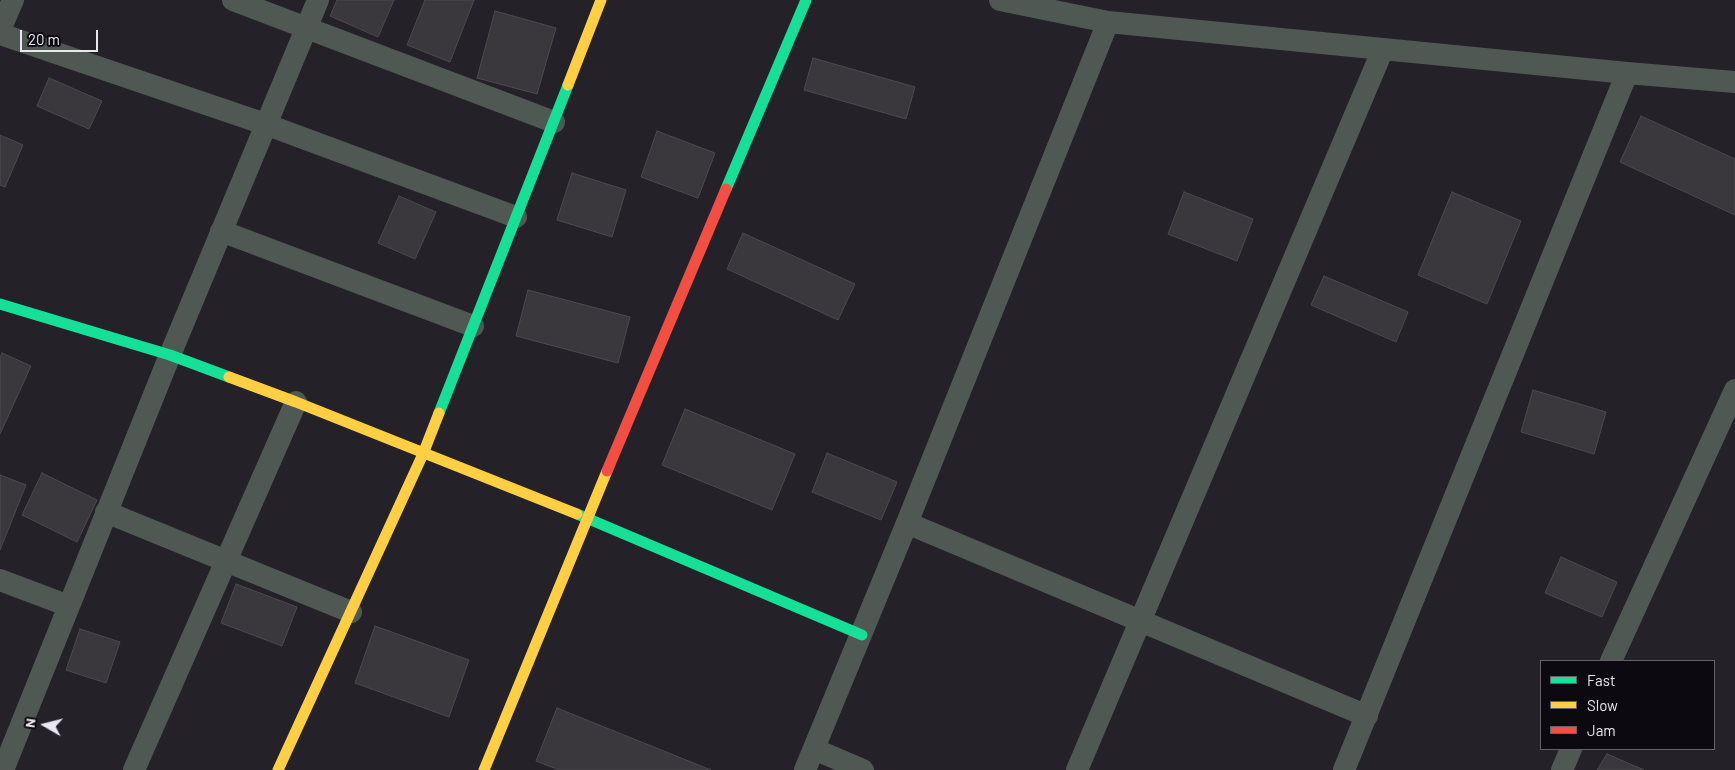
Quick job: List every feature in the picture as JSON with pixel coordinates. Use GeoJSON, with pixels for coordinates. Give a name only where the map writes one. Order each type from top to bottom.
{"type":"FeatureCollection","features":[{"type":"Feature","properties":{"kind":"street"},"geometry":{"type":"LineString","coordinates":[[0,30],[13,0]]}},
{"type":"Feature","properties":{"kind":"street"},"geometry":{"type":"LineString","coordinates":[[233,0],[554,122]]}},
{"type":"Feature","properties":{"kind":"street"},"geometry":{"type":"LineString","coordinates":[[3,770],[170,354],[318,0]]}},
{"type":"Feature","properties":{"kind":"street"},"geometry":{"type":"LineString","coordinates":[[484,770],[587,518],[806,0]]}},
{"type":"Feature","properties":{"kind":"street"},"geometry":{"type":"LineString","coordinates":[[1000,0],[1108,22],[1735,82]]}},
{"type":"Feature","properties":{"kind":"street"},"geometry":{"type":"LineString","coordinates":[[278,770],[422,454],[554,122],[596,2]]}},
{"type":"Feature","properties":{"kind":"street"},"geometry":{"type":"LineString","coordinates":[[805,770],[862,635],[1108,22]]}},
{"type":"Feature","properties":{"kind":"street"},"geometry":{"type":"LineString","coordinates":[[0,34],[265,124],[516,217]]}},
{"type":"Feature","properties":{"kind":"street"},"geometry":{"type":"LineString","coordinates":[[1077,770],[1383,48]]}},
{"type":"Feature","properties":{"kind":"street"},"geometry":{"type":"LineString","coordinates":[[1344,770],[1627,73]]}},
{"type":"Feature","properties":{"kind":"street"},"geometry":{"type":"LineString","coordinates":[[221,231],[473,326]]}},
{"type":"Feature","properties":{"kind":"street"},"geometry":{"type":"LineString","coordinates":[[0,304],[170,354],[296,402],[422,454],[587,518],[862,635]]}},
{"type":"Feature","properties":{"kind":"street"},"geometry":{"type":"LineString","coordinates":[[1611,660],[1735,390]]}},
{"type":"Feature","properties":{"kind":"street"},"geometry":{"type":"LineString","coordinates":[[134,770],[296,402]]}},
{"type":"Feature","properties":{"kind":"street"},"geometry":{"type":"LineString","coordinates":[[106,512],[351,612]]}},
{"type":"Feature","properties":{"kind":"street"},"geometry":{"type":"LineString","coordinates":[[907,523],[1367,716]]}},
{"type":"Feature","properties":{"kind":"street"},"geometry":{"type":"LineString","coordinates":[[0,580],[69,606]]}},
{"type":"Feature","properties":{"kind":"street"},"geometry":{"type":"LineString","coordinates":[[814,749],[863,770]]}},
{"type":"Feature","properties":{"kind":"street"},"geometry":{"type":"LineString","coordinates":[[1562,770],[1571,750]]}},
{"type":"Feature","properties":{"kind":"building"},"geometry":{"type":"Polygon","coordinates":[[[337,0],[394,0],[378,37],[330,16],[337,0]]]}},
{"type":"Feature","properties":{"kind":"building"},"geometry":{"type":"Polygon","coordinates":[[[425,0],[474,0],[450,62],[407,45],[425,0]]]}},
{"type":"Feature","properties":{"kind":"building"},"geometry":{"type":"Polygon","coordinates":[[[495,11],[556,28],[537,94],[477,78],[495,11]]]}},
{"type":"Feature","properties":{"kind":"building"},"geometry":{"type":"Polygon","coordinates":[[[813,58],[915,87],[906,119],[804,90],[813,58]]]}},
{"type":"Feature","properties":{"kind":"building"},"geometry":{"type":"Polygon","coordinates":[[[49,78],[102,101],[89,129],[37,106],[49,78]]]}},
{"type":"Feature","properties":{"kind":"building"},"geometry":{"type":"Polygon","coordinates":[[[1641,116],[1735,159],[1735,215],[1620,162],[1641,116]]]}},
{"type":"Feature","properties":{"kind":"building"},"geometry":{"type":"Polygon","coordinates":[[[657,131],[715,153],[698,198],[641,177],[657,131]]]}},
{"type":"Feature","properties":{"kind":"building"},"geometry":{"type":"Polygon","coordinates":[[[0,135],[23,145],[5,187],[0,185],[0,135]]]}},
{"type":"Feature","properties":{"kind":"building"},"geometry":{"type":"Polygon","coordinates":[[[572,173],[626,190],[612,237],[557,220],[572,173]]]}},
{"type":"Feature","properties":{"kind":"building"},"geometry":{"type":"Polygon","coordinates":[[[1184,192],[1253,219],[1237,261],[1168,234],[1184,192]]]}},
{"type":"Feature","properties":{"kind":"building"},"geometry":{"type":"Polygon","coordinates":[[[1452,192],[1521,221],[1487,304],[1418,275],[1452,192]]]}},
{"type":"Feature","properties":{"kind":"building"},"geometry":{"type":"Polygon","coordinates":[[[399,196],[436,212],[415,259],[378,243],[399,196]]]}},
{"type":"Feature","properties":{"kind":"building"},"geometry":{"type":"Polygon","coordinates":[[[743,233],[855,284],[838,320],[727,269],[743,233]]]}},
{"type":"Feature","properties":{"kind":"building"},"geometry":{"type":"Polygon","coordinates":[[[1324,276],[1408,312],[1396,342],[1311,305],[1324,276]]]}},
{"type":"Feature","properties":{"kind":"building"},"geometry":{"type":"Polygon","coordinates":[[[528,290],[630,317],[618,363],[516,336],[528,290]]]}},
{"type":"Feature","properties":{"kind":"building"},"geometry":{"type":"Polygon","coordinates":[[[2,353],[31,366],[0,434],[0,358],[2,353]]]}},
{"type":"Feature","properties":{"kind":"building"},"geometry":{"type":"Polygon","coordinates":[[[1533,390],[1606,412],[1594,454],[1521,432],[1533,390]]]}},
{"type":"Feature","properties":{"kind":"building"},"geometry":{"type":"Polygon","coordinates":[[[685,409],[795,454],[772,510],[662,465],[685,409]]]}},
{"type":"Feature","properties":{"kind":"building"},"geometry":{"type":"Polygon","coordinates":[[[827,453],[897,482],[881,520],[812,492],[827,453]]]}},
{"type":"Feature","properties":{"kind":"building"},"geometry":{"type":"Polygon","coordinates":[[[42,473],[97,500],[77,542],[22,515],[42,473]]]}},
{"type":"Feature","properties":{"kind":"building"},"geometry":{"type":"Polygon","coordinates":[[[0,475],[26,485],[0,550],[0,475]]]}},
{"type":"Feature","properties":{"kind":"building"},"geometry":{"type":"Polygon","coordinates":[[[1561,557],[1617,582],[1602,617],[1545,593],[1561,557]]]}},
{"type":"Feature","properties":{"kind":"building"},"geometry":{"type":"Polygon","coordinates":[[[236,584],[297,607],[282,646],[221,623],[236,584]]]}},
{"type":"Feature","properties":{"kind":"building"},"geometry":{"type":"Polygon","coordinates":[[[375,626],[469,660],[449,717],[355,683],[375,626]]]}},
{"type":"Feature","properties":{"kind":"building"},"geometry":{"type":"Polygon","coordinates":[[[80,629],[120,642],[106,683],[66,670],[80,629]]]}},
{"type":"Feature","properties":{"kind":"building"},"geometry":{"type":"Polygon","coordinates":[[[557,708],[711,770],[559,770],[536,761],[557,708]]]}},
{"type":"Feature","properties":{"kind":"building"},"geometry":{"type":"Polygon","coordinates":[[[1607,754],[1644,770],[1597,770],[1607,754]]]}},
{"type":"Feature","properties":{"kind":"traffic: fast"},"geometry":{"type":"LineString","coordinates":[[726,189],[806,0]]}},
{"type":"Feature","properties":{"kind":"traffic: fast"},"geometry":{"type":"LineString","coordinates":[[439,413],[568,85]]}},
{"type":"Feature","properties":{"kind":"traffic: fast"},"geometry":{"type":"LineString","coordinates":[[0,304],[170,355],[229,377]]}},
{"type":"Feature","properties":{"kind":"traffic: fast"},"geometry":{"type":"LineString","coordinates":[[577,514],[862,635]]}},
{"type":"Feature","properties":{"kind":"traffic: slow"},"geometry":{"type":"LineString","coordinates":[[568,85],[601,0]]}},
{"type":"Feature","properties":{"kind":"traffic: slow"},"geometry":{"type":"LineString","coordinates":[[229,377],[577,514]]}},
{"type":"Feature","properties":{"kind":"traffic: slow"},"geometry":{"type":"LineString","coordinates":[[278,770],[423,454],[439,413]]}},
{"type":"Feature","properties":{"kind":"traffic: slow"},"geometry":{"type":"LineString","coordinates":[[484,770],[607,471]]}},
{"type":"Feature","properties":{"kind":"traffic: jam"},"geometry":{"type":"LineString","coordinates":[[607,471],[726,189]]}}]}
